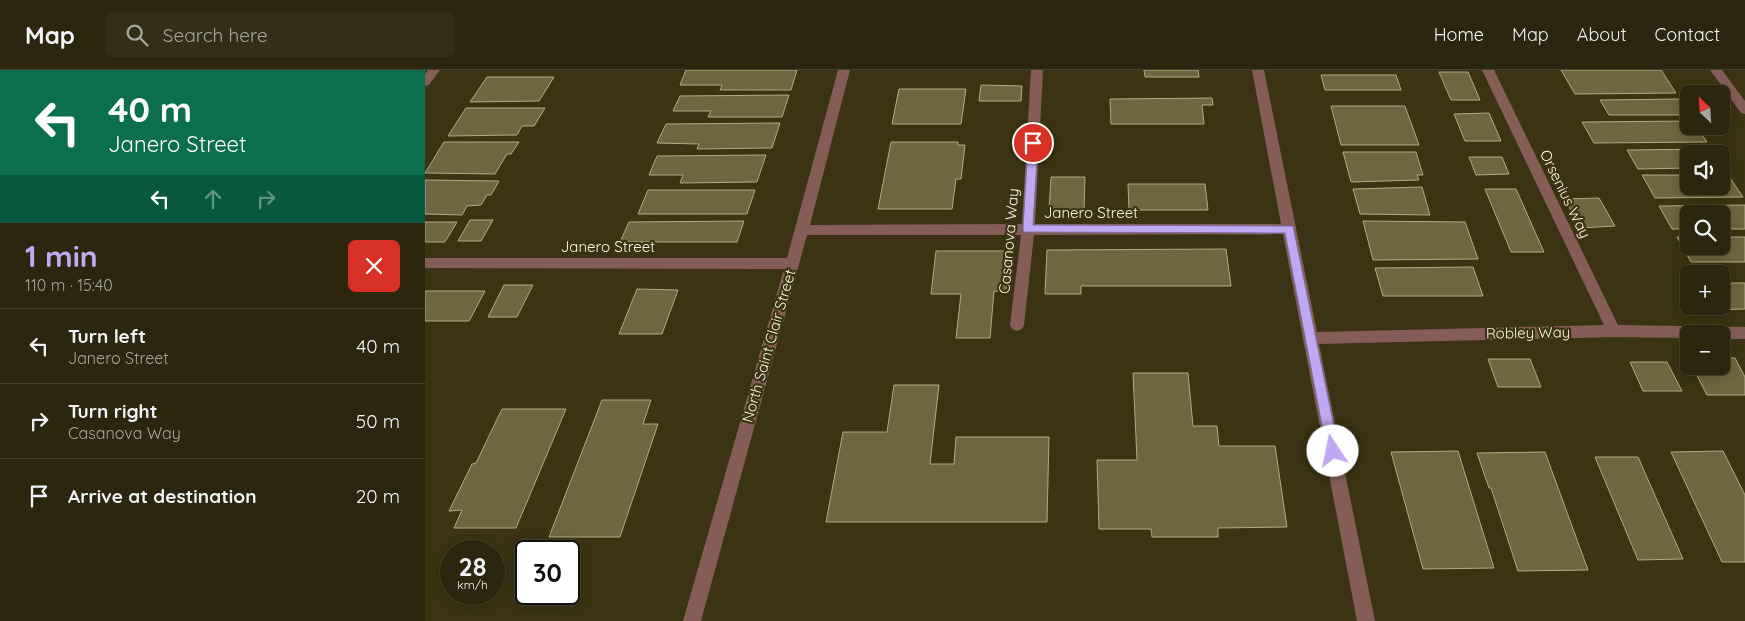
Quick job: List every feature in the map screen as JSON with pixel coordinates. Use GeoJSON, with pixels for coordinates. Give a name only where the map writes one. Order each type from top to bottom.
{"type":"FeatureCollection","features":[{"type":"Feature","properties":{"kind":"street"},"geometry":{"type":"LineString","coordinates":[[425,82],[434,70]]}},
{"type":"Feature","properties":{"kind":"street","name":"North Saint Clair Street"},"geometry":{"type":"LineString","coordinates":[[692,621],[802,230],[844,70]]}},
{"type":"Feature","properties":{"kind":"street","name":"Casanova Way"},"geometry":{"type":"LineString","coordinates":[[1017,325],[1028,229],[1037,70]]}},
{"type":"Feature","properties":{"kind":"street"},"geometry":{"type":"LineString","coordinates":[[1258,70],[1366,621]]}},
{"type":"Feature","properties":{"kind":"street","name":"Orsenius Way"},"geometry":{"type":"LineString","coordinates":[[1488,70],[1614,331]]}},
{"type":"Feature","properties":{"kind":"street"},"geometry":{"type":"LineString","coordinates":[[1716,70],[1745,110]]}},
{"type":"Feature","properties":{"kind":"street","name":"Janero Street"},"geometry":{"type":"LineString","coordinates":[[802,230],[1289,229]]}},
{"type":"Feature","properties":{"kind":"street","name":"Janero Street"},"geometry":{"type":"LineString","coordinates":[[425,263],[791,264]]}},
{"type":"Feature","properties":{"kind":"street","name":"Robley Way"},"geometry":{"type":"LineString","coordinates":[[1311,338],[1614,331],[1745,332]]}},
{"type":"Feature","properties":{"kind":"building"},"geometry":{"type":"Polygon","coordinates":[[[686,70],[797,70],[791,90],[720,90],[722,85],[680,85],[686,70]]]}},
{"type":"Feature","properties":{"kind":"building"},"geometry":{"type":"Polygon","coordinates":[[[1144,70],[1198,70],[1199,77],[1145,77],[1144,70]]]}},
{"type":"Feature","properties":{"kind":"building"},"geometry":{"type":"Polygon","coordinates":[[[1561,70],[1661,70],[1676,93],[1575,94],[1561,70]]]}},
{"type":"Feature","properties":{"kind":"building"},"geometry":{"type":"Polygon","coordinates":[[[1439,72],[1468,72],[1480,100],[1451,100],[1439,72]]]}},
{"type":"Feature","properties":{"kind":"building"},"geometry":{"type":"Polygon","coordinates":[[[1321,75],[1396,75],[1401,90],[1325,90],[1321,75]]]}},
{"type":"Feature","properties":{"kind":"building"},"geometry":{"type":"Polygon","coordinates":[[[487,77],[554,77],[539,101],[470,102],[487,77]]]}},
{"type":"Feature","properties":{"kind":"building"},"geometry":{"type":"Polygon","coordinates":[[[981,85],[1022,86],[1021,101],[979,101],[981,85]]]}},
{"type":"Feature","properties":{"kind":"building"},"geometry":{"type":"Polygon","coordinates":[[[899,89],[966,89],[961,124],[892,124],[899,89]]]}},
{"type":"Feature","properties":{"kind":"building"},"geometry":{"type":"Polygon","coordinates":[[[789,95],[782,117],[708,117],[711,111],[673,111],[680,96],[789,95]]]}},
{"type":"Feature","properties":{"kind":"building"},"geometry":{"type":"Polygon","coordinates":[[[1212,98],[1213,105],[1202,105],[1204,124],[1111,124],[1110,99],[1212,98]]]}},
{"type":"Feature","properties":{"kind":"building"},"geometry":{"type":"Polygon","coordinates":[[[1680,99],[1680,115],[1609,115],[1600,100],[1680,99]]]}},
{"type":"Feature","properties":{"kind":"building"},"geometry":{"type":"Polygon","coordinates":[[[1331,106],[1405,106],[1419,145],[1341,145],[1331,106]]]}},
{"type":"Feature","properties":{"kind":"building"},"geometry":{"type":"Polygon","coordinates":[[[466,108],[545,108],[534,126],[522,126],[517,135],[448,136],[466,108]]]}},
{"type":"Feature","properties":{"kind":"building"},"geometry":{"type":"Polygon","coordinates":[[[1489,113],[1501,141],[1465,141],[1454,114],[1489,113]]]}},
{"type":"Feature","properties":{"kind":"building"},"geometry":{"type":"Polygon","coordinates":[[[1680,121],[1680,135],[1702,135],[1707,142],[1594,143],[1582,122],[1680,121]]]}},
{"type":"Feature","properties":{"kind":"building"},"geometry":{"type":"Polygon","coordinates":[[[780,123],[772,148],[697,149],[699,144],[657,143],[666,124],[780,123]]]}},
{"type":"Feature","properties":{"kind":"building"},"geometry":{"type":"Polygon","coordinates":[[[444,142],[519,142],[511,154],[507,154],[495,174],[425,173],[444,142]]]}},
{"type":"Feature","properties":{"kind":"building"},"geometry":{"type":"Polygon","coordinates":[[[891,142],[958,142],[958,145],[965,145],[961,179],[956,179],[952,209],[878,209],[891,142]]]}},
{"type":"Feature","properties":{"kind":"building"},"geometry":{"type":"Polygon","coordinates":[[[1680,149],[1680,168],[1638,169],[1627,150],[1680,149]]]}},
{"type":"Feature","properties":{"kind":"building"},"geometry":{"type":"Polygon","coordinates":[[[1343,152],[1416,152],[1423,175],[1417,175],[1419,180],[1351,182],[1343,152]]]}},
{"type":"Feature","properties":{"kind":"building"},"geometry":{"type":"Polygon","coordinates":[[[766,155],[757,182],[680,183],[683,175],[649,175],[657,156],[766,155]]]}},
{"type":"Feature","properties":{"kind":"building"},"geometry":{"type":"Polygon","coordinates":[[[1469,157],[1502,157],[1509,174],[1476,175],[1469,157]]]}},
{"type":"Feature","properties":{"kind":"building"},"geometry":{"type":"Polygon","coordinates":[[[1642,175],[1680,175],[1680,195],[1730,195],[1730,178],[1743,197],[1655,198],[1642,175]]]}},
{"type":"Feature","properties":{"kind":"building"},"geometry":{"type":"Polygon","coordinates":[[[1051,177],[1085,177],[1084,211],[1049,210],[1051,177]]]}},
{"type":"Feature","properties":{"kind":"building"},"geometry":{"type":"Polygon","coordinates":[[[425,180],[499,181],[491,195],[487,195],[481,205],[467,206],[462,215],[425,214],[425,180]]]}},
{"type":"Feature","properties":{"kind":"building"},"geometry":{"type":"Polygon","coordinates":[[[1128,184],[1205,184],[1208,210],[1129,210],[1128,184]]]}},
{"type":"Feature","properties":{"kind":"building"},"geometry":{"type":"Polygon","coordinates":[[[1422,187],[1430,215],[1360,214],[1353,189],[1422,187]]]}},
{"type":"Feature","properties":{"kind":"building"},"geometry":{"type":"Polygon","coordinates":[[[1485,189],[1516,189],[1544,252],[1511,252],[1485,189]]]}},
{"type":"Feature","properties":{"kind":"building"},"geometry":{"type":"Polygon","coordinates":[[[648,190],[755,190],[747,214],[638,214],[648,190]]]}},
{"type":"Feature","properties":{"kind":"building"},"geometry":{"type":"Polygon","coordinates":[[[1599,198],[1615,226],[1580,228],[1565,199],[1599,198]]]}},
{"type":"Feature","properties":{"kind":"building"},"geometry":{"type":"Polygon","coordinates":[[[1730,205],[1745,205],[1745,229],[1730,229],[1730,205]]]}},
{"type":"Feature","properties":{"kind":"building"},"geometry":{"type":"Polygon","coordinates":[[[1659,206],[1680,206],[1680,229],[1672,229],[1659,206]]]}},
{"type":"Feature","properties":{"kind":"building"},"geometry":{"type":"Polygon","coordinates":[[[470,220],[493,220],[481,241],[458,241],[470,220]]]}},
{"type":"Feature","properties":{"kind":"building"},"geometry":{"type":"Polygon","coordinates":[[[744,221],[737,242],[620,242],[629,222],[744,221]]]}},
{"type":"Feature","properties":{"kind":"building"},"geometry":{"type":"Polygon","coordinates":[[[1363,221],[1465,222],[1478,259],[1373,260],[1363,221]]]}},
{"type":"Feature","properties":{"kind":"building"},"geometry":{"type":"Polygon","coordinates":[[[425,222],[457,222],[445,242],[425,242],[425,222]]]}},
{"type":"Feature","properties":{"kind":"building"},"geometry":{"type":"Polygon","coordinates":[[[1730,237],[1745,237],[1745,262],[1691,262],[1687,255],[1730,255],[1730,237]]]}},
{"type":"Feature","properties":{"kind":"building"},"geometry":{"type":"Polygon","coordinates":[[[1226,249],[1231,286],[1081,286],[1081,294],[1045,294],[1047,250],[1226,249]]]}},
{"type":"Feature","properties":{"kind":"building"},"geometry":{"type":"Polygon","coordinates":[[[936,251],[1009,251],[1006,292],[994,291],[990,338],[956,338],[961,294],[931,294],[936,251]]]}},
{"type":"Feature","properties":{"kind":"building"},"geometry":{"type":"Polygon","coordinates":[[[1473,267],[1483,296],[1383,296],[1375,268],[1473,267]]]}},
{"type":"Feature","properties":{"kind":"building"},"geometry":{"type":"Polygon","coordinates":[[[1730,283],[1745,283],[1745,309],[1730,309],[1730,283]]]}},
{"type":"Feature","properties":{"kind":"building"},"geometry":{"type":"Polygon","coordinates":[[[504,285],[533,285],[517,317],[488,317],[504,285]]]}},
{"type":"Feature","properties":{"kind":"building"},"geometry":{"type":"Polygon","coordinates":[[[637,289],[678,290],[662,334],[619,334],[637,289]]]}},
{"type":"Feature","properties":{"kind":"building"},"geometry":{"type":"Polygon","coordinates":[[[425,291],[485,291],[469,321],[425,321],[425,291]]]}},
{"type":"Feature","properties":{"kind":"building"},"geometry":{"type":"Polygon","coordinates":[[[1730,358],[1735,358],[1745,377],[1745,395],[1707,395],[1697,375],[1730,375],[1730,358]]]}},
{"type":"Feature","properties":{"kind":"building"},"geometry":{"type":"Polygon","coordinates":[[[1488,359],[1530,359],[1541,387],[1498,387],[1488,359]]]}},
{"type":"Feature","properties":{"kind":"building"},"geometry":{"type":"Polygon","coordinates":[[[1630,362],[1667,362],[1682,391],[1643,391],[1630,362]]]}},
{"type":"Feature","properties":{"kind":"building"},"geometry":{"type":"Polygon","coordinates":[[[1133,373],[1188,373],[1193,426],[1217,426],[1219,446],[1275,446],[1287,527],[1218,528],[1218,537],[1152,537],[1151,529],[1099,529],[1097,460],[1137,460],[1133,373]]]}},
{"type":"Feature","properties":{"kind":"building"},"geometry":{"type":"Polygon","coordinates":[[[894,385],[939,385],[930,464],[954,464],[956,437],[1049,437],[1047,522],[826,522],[843,432],[887,432],[894,385]]]}},
{"type":"Feature","properties":{"kind":"building"},"geometry":{"type":"Polygon","coordinates":[[[602,400],[651,400],[643,424],[658,424],[620,537],[549,537],[602,400]]]}},
{"type":"Feature","properties":{"kind":"building"},"geometry":{"type":"Polygon","coordinates":[[[502,409],[566,409],[516,528],[454,528],[462,510],[449,511],[472,464],[476,463],[502,409]]]}},
{"type":"Feature","properties":{"kind":"building"},"geometry":{"type":"Polygon","coordinates":[[[1458,451],[1494,568],[1423,569],[1391,452],[1458,451]]]}},
{"type":"Feature","properties":{"kind":"building"},"geometry":{"type":"Polygon","coordinates":[[[1723,451],[1745,495],[1745,562],[1722,562],[1671,452],[1723,451]]]}},
{"type":"Feature","properties":{"kind":"building"},"geometry":{"type":"Polygon","coordinates":[[[1545,452],[1588,570],[1518,571],[1491,488],[1489,488],[1477,453],[1545,452]]]}},
{"type":"Feature","properties":{"kind":"building"},"geometry":{"type":"Polygon","coordinates":[[[1595,457],[1638,457],[1683,559],[1638,560],[1595,457]]]}},
{"type":"Feature","properties":{"kind":"route"},"geometry":{"type":"LineString","coordinates":[[1033,143],[1028,229],[1289,229],[1333,451]]}}]}
